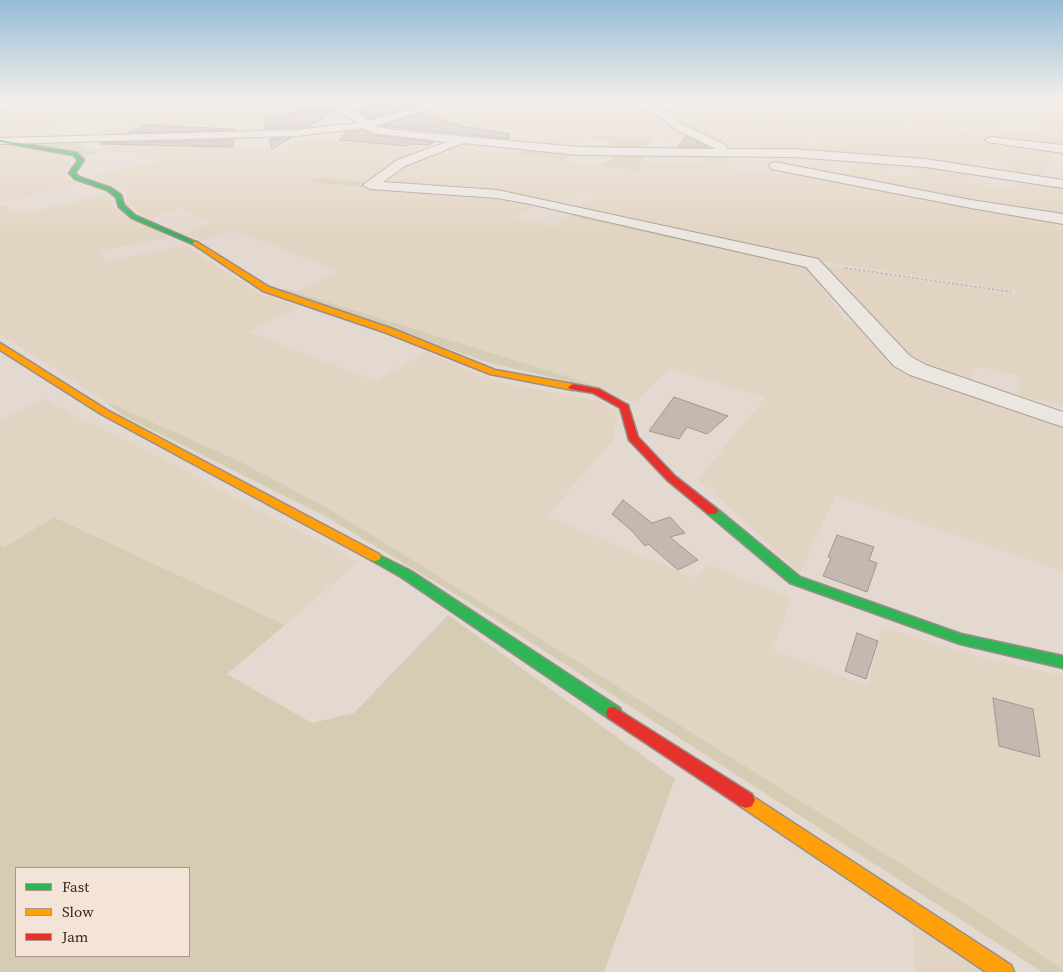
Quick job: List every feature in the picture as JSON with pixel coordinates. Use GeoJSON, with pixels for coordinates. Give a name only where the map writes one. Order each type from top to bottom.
{"type":"FeatureCollection","features":[{"type":"Feature","properties":{"kind":"street"},"geometry":{"type":"LineString","coordinates":[[25,145],[75,154],[81,160],[72,173],[77,178],[110,190],[119,196],[121,206],[134,217],[188,240],[266,289],[390,331],[493,372],[596,391],[625,406],[633,438],[671,478],[795,580],[960,639],[1063,662]]}},
{"type":"Feature","properties":{"kind":"street"},"geometry":{"type":"LineString","coordinates":[[448,145],[402,163],[370,185],[488,193],[530,200],[812,263],[902,361],[918,370],[1063,420]]}},
{"type":"Feature","properties":{"kind":"street"},"geometry":{"type":"LineString","coordinates":[[524,145],[578,151],[793,153],[925,163],[1049,177],[1063,184]]}},
{"type":"Feature","properties":{"kind":"street"},"geometry":{"type":"LineString","coordinates":[[719,145],[783,168],[909,190],[970,204],[1063,219]]}},
{"type":"Feature","properties":{"kind":"street"},"geometry":{"type":"LineString","coordinates":[[1018,145],[1062,154]]}},
{"type":"Feature","properties":{"kind":"street"},"geometry":{"type":"LineString","coordinates":[[0,346],[104,412],[406,574],[1004,972]]}},
{"type":"Feature","properties":{"kind":"path"},"geometry":{"type":"LineString","coordinates":[[812,263],[1011,292]]}},
{"type":"Feature","properties":{"kind":"shaded area"},"geometry":{"type":"Polygon","coordinates":[[[0,145],[69,156],[72,160],[66,171],[66,177],[81,184],[0,202],[0,145]]]}},
{"type":"Feature","properties":{"kind":"shaded area"},"geometry":{"type":"Polygon","coordinates":[[[30,145],[82,145],[95,153],[85,156],[30,145]]]}},
{"type":"Feature","properties":{"kind":"shaded area"},"geometry":{"type":"Polygon","coordinates":[[[115,145],[207,147],[233,145],[228,148],[281,151],[289,145],[385,145],[384,146],[431,151],[369,182],[316,178],[311,182],[495,196],[537,204],[514,218],[553,226],[569,216],[811,269],[845,321],[860,324],[904,372],[1063,426],[1063,571],[836,495],[800,573],[698,479],[765,398],[669,368],[634,403],[569,377],[297,292],[339,271],[232,229],[202,241],[184,234],[212,222],[177,209],[150,219],[135,210],[128,200],[127,191],[90,177],[165,159],[142,155],[95,153],[91,150],[115,145]]]}},
{"type":"Feature","properties":{"kind":"shaded area"},"geometry":{"type":"Polygon","coordinates":[[[452,145],[484,145],[475,150],[493,153],[511,145],[532,148],[520,154],[637,171],[643,161],[702,162],[698,153],[724,153],[734,173],[779,174],[782,170],[1055,219],[1055,229],[1063,230],[1063,405],[1020,396],[1019,375],[973,366],[971,386],[920,364],[825,266],[1016,295],[1016,291],[800,258],[577,207],[595,195],[578,192],[562,202],[502,192],[379,184],[409,162],[452,145]]]}},
{"type":"Feature","properties":{"kind":"shaded area"},"geometry":{"type":"Polygon","coordinates":[[[534,145],[575,145],[569,148],[534,145]]]}},
{"type":"Feature","properties":{"kind":"shaded area"},"geometry":{"type":"Polygon","coordinates":[[[603,145],[647,145],[643,149],[595,149],[603,145]]]}},
{"type":"Feature","properties":{"kind":"shaded area"},"geometry":{"type":"Polygon","coordinates":[[[754,145],[806,145],[801,152],[763,150],[754,145]]]}},
{"type":"Feature","properties":{"kind":"shaded area"},"geometry":{"type":"Polygon","coordinates":[[[815,145],[1062,145],[1050,163],[997,156],[1049,164],[1041,178],[1009,172],[999,160],[970,159],[972,166],[812,152],[815,145]]]}},
{"type":"Feature","properties":{"kind":"shaded area"},"geometry":{"type":"Polygon","coordinates":[[[532,148],[576,153],[562,160],[519,154],[532,148]]]}},
{"type":"Feature","properties":{"kind":"shaded area"},"geometry":{"type":"Polygon","coordinates":[[[622,152],[647,152],[637,171],[600,165],[622,152]]]}},
{"type":"Feature","properties":{"kind":"shaded area"},"geometry":{"type":"Polygon","coordinates":[[[860,159],[895,163],[885,174],[909,177],[918,165],[976,172],[961,181],[1010,190],[1024,180],[1063,186],[1063,217],[877,181],[844,177],[860,159]]]}},
{"type":"Feature","properties":{"kind":"shaded area"},"geometry":{"type":"Polygon","coordinates":[[[316,178],[369,182],[364,187],[310,182],[316,178]]]}},
{"type":"Feature","properties":{"kind":"shaded area"},"geometry":{"type":"Polygon","coordinates":[[[106,194],[117,210],[170,237],[99,251],[108,262],[185,245],[259,293],[300,307],[249,332],[375,381],[427,352],[481,376],[504,383],[603,402],[618,413],[612,441],[547,516],[697,579],[707,564],[791,598],[773,650],[868,686],[882,627],[984,658],[1063,676],[1063,970],[986,917],[333,511],[237,460],[103,400],[0,334],[0,204],[22,214],[106,194]]]}},
{"type":"Feature","properties":{"kind":"shaded area"},"geometry":{"type":"Polygon","coordinates":[[[574,213],[800,263],[811,269],[569,216],[574,213]]]}},
{"type":"Feature","properties":{"kind":"shaded area"},"geometry":{"type":"Polygon","coordinates":[[[286,289],[606,390],[490,363],[283,290],[286,289]]]}},
{"type":"Feature","properties":{"kind":"shaded area"},"geometry":{"type":"Polygon","coordinates":[[[45,398],[73,415],[163,459],[358,562],[285,625],[55,517],[5,547],[0,544],[0,420],[45,398]]]}},
{"type":"Feature","properties":{"kind":"shaded area"},"geometry":{"type":"Polygon","coordinates":[[[103,400],[237,460],[333,511],[986,917],[1063,970],[1063,972],[1042,972],[467,601],[325,516],[124,416],[103,400]]]}},
{"type":"Feature","properties":{"kind":"shaded area"},"geometry":{"type":"Polygon","coordinates":[[[54,517],[285,625],[227,674],[312,723],[354,713],[448,615],[675,779],[604,972],[0,972],[0,544],[5,547],[54,517]]]}},
{"type":"Feature","properties":{"kind":"shaded area"},"geometry":{"type":"Polygon","coordinates":[[[912,924],[983,972],[915,972],[912,924]]]}},
{"type":"Feature","properties":{"kind":"building"},"geometry":{"type":"Polygon","coordinates":[[[160,145],[233,145],[233,147],[160,145]]]}},
{"type":"Feature","properties":{"kind":"building"},"geometry":{"type":"Polygon","coordinates":[[[679,145],[705,145],[708,147],[678,147],[679,145]]]}},
{"type":"Feature","properties":{"kind":"building"},"geometry":{"type":"Polygon","coordinates":[[[674,397],[728,416],[707,434],[687,427],[679,439],[649,431],[674,397]]]}},
{"type":"Feature","properties":{"kind":"building"},"geometry":{"type":"Polygon","coordinates":[[[623,500],[652,523],[670,517],[685,533],[670,537],[698,560],[678,570],[648,544],[645,546],[632,531],[612,514],[623,500]]]}},
{"type":"Feature","properties":{"kind":"building"},"geometry":{"type":"Polygon","coordinates":[[[837,535],[874,547],[869,560],[877,563],[867,592],[823,576],[831,558],[828,557],[837,535]]]}},
{"type":"Feature","properties":{"kind":"building"},"geometry":{"type":"Polygon","coordinates":[[[857,633],[878,641],[866,679],[845,671],[857,633]]]}},
{"type":"Feature","properties":{"kind":"building"},"geometry":{"type":"Polygon","coordinates":[[[993,698],[1033,709],[1040,757],[999,746],[993,698]]]}},
{"type":"Feature","properties":{"kind":"traffic: fast"},"geometry":{"type":"LineString","coordinates":[[25,145],[75,154],[81,160],[72,173],[77,178],[109,189],[119,196],[121,206],[134,217],[195,243]]}},
{"type":"Feature","properties":{"kind":"traffic: fast"},"geometry":{"type":"LineString","coordinates":[[712,511],[795,580],[960,639],[1063,662]]}},
{"type":"Feature","properties":{"kind":"traffic: fast"},"geometry":{"type":"LineString","coordinates":[[375,557],[406,574],[614,713]]}},
{"type":"Feature","properties":{"kind":"traffic: slow"},"geometry":{"type":"LineString","coordinates":[[195,243],[266,289],[390,331],[493,372],[573,387]]}},
{"type":"Feature","properties":{"kind":"traffic: slow"},"geometry":{"type":"LineString","coordinates":[[0,346],[104,412],[375,557]]}},
{"type":"Feature","properties":{"kind":"traffic: slow"},"geometry":{"type":"LineString","coordinates":[[746,800],[1004,972]]}},
{"type":"Feature","properties":{"kind":"traffic: jam"},"geometry":{"type":"LineString","coordinates":[[573,387],[596,391],[625,407],[633,438],[671,478],[712,511]]}},
{"type":"Feature","properties":{"kind":"traffic: jam"},"geometry":{"type":"LineString","coordinates":[[614,713],[746,800]]}}]}
